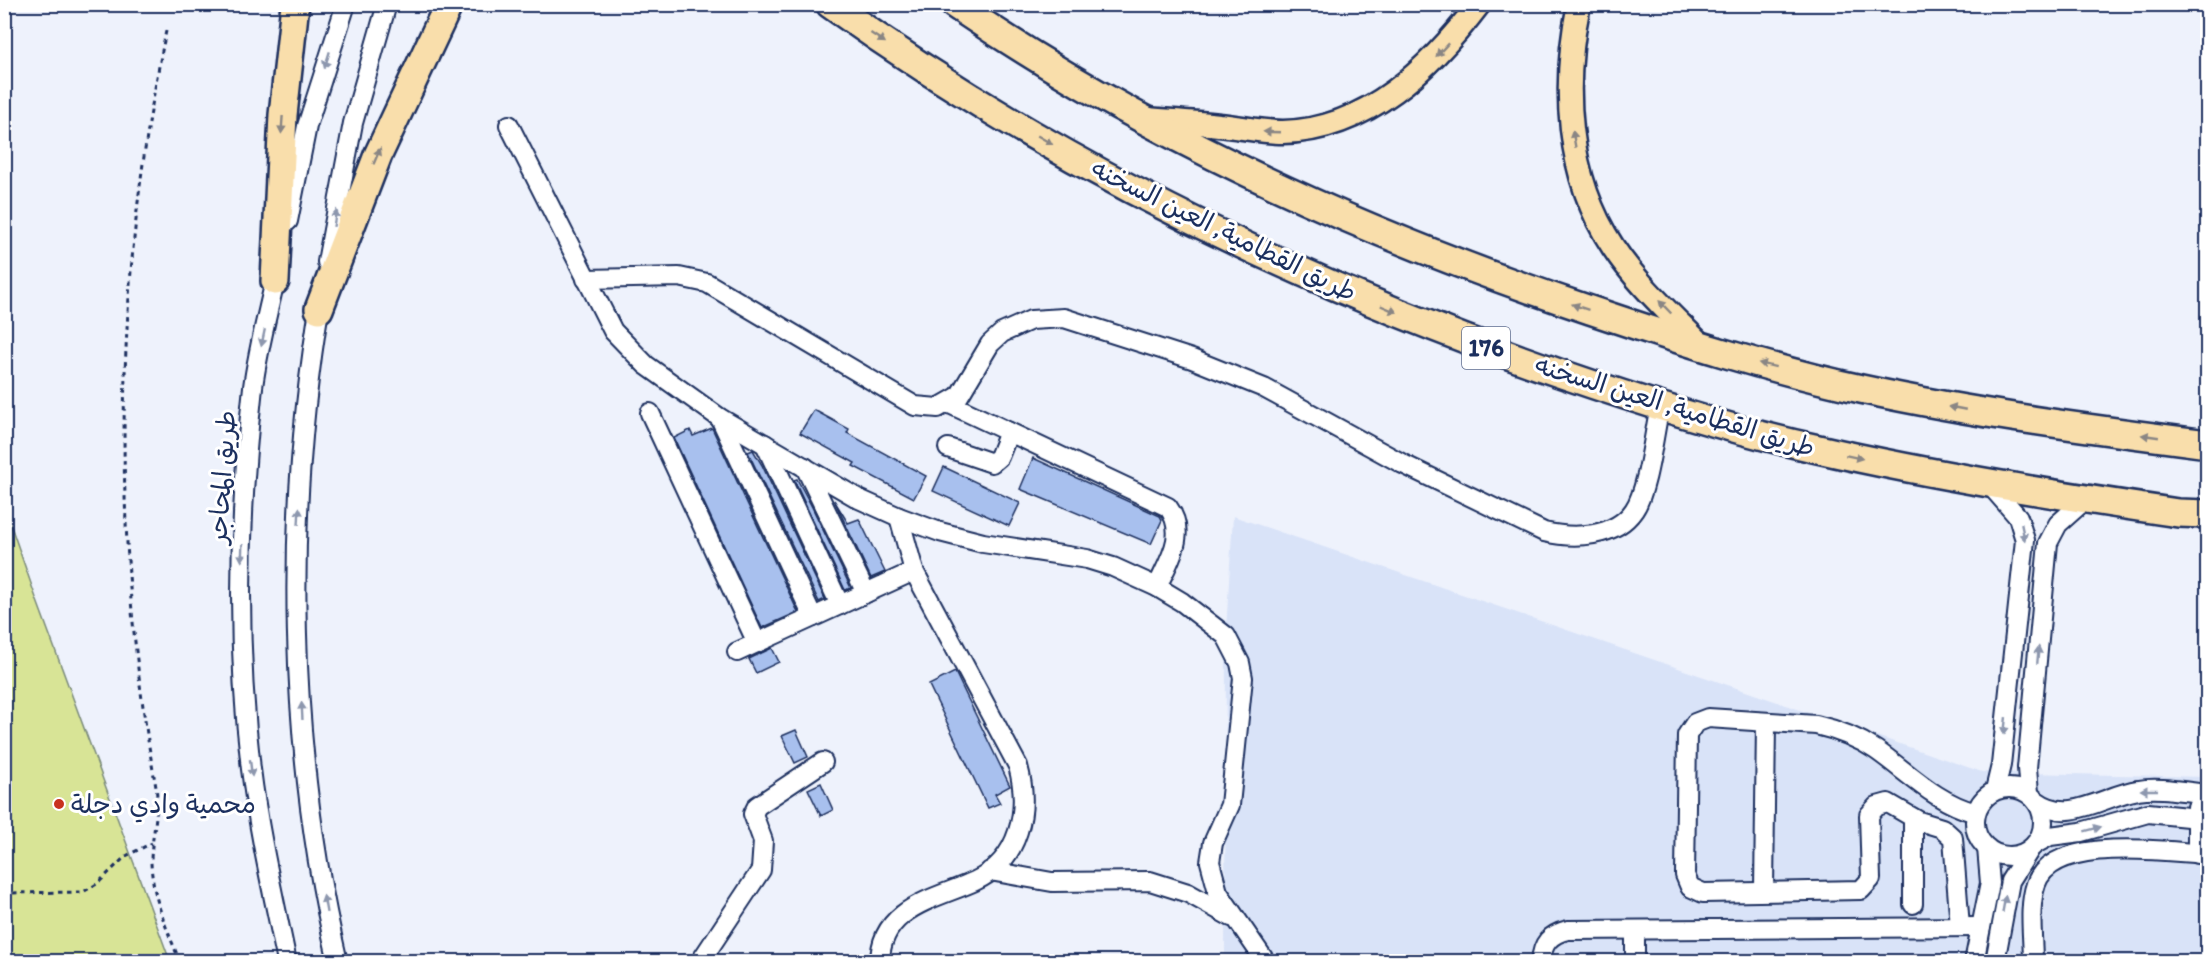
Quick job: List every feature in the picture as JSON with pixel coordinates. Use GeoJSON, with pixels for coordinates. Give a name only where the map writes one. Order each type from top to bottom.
{"type":"FeatureCollection","features":[{"type":"Feature","properties":{"kind":"highway"},"geometry":{"type":"LineString","coordinates":[[275,281],[283,115],[295,4]]}},
{"type":"Feature","properties":{"kind":"highway"},"geometry":{"type":"LineString","coordinates":[[319,309],[378,155],[449,4]]}},
{"type":"Feature","properties":{"kind":"highway","name":"طريق القطامية, العين السخنه"},"geometry":{"type":"LineString","coordinates":[[830,4],[957,90],[1126,186],[1292,268],[1462,339],[1660,406],[1814,449],[1990,485],[2208,514]]}},
{"type":"Feature","properties":{"kind":"highway"},"geometry":{"type":"LineString","coordinates":[[954,4],[1138,119],[1348,221],[1518,286],[1705,349],[1859,388],[2011,418],[2208,444]]}},
{"type":"Feature","properties":{"kind":"main road"},"geometry":{"type":"LineString","coordinates":[[1138,119],[1282,132],[1307,130],[1330,123],[1375,104],[1416,76],[1450,41],[1479,4]]}},
{"type":"Feature","properties":{"kind":"main road"},"geometry":{"type":"LineString","coordinates":[[1579,4],[1570,58],[1570,114],[1576,151],[1589,196],[1599,222],[1618,254],[1637,278],[1705,349]]}},
{"type":"Feature","properties":{"kind":"street","name":"طريق المحاجر"},"geometry":{"type":"LineString","coordinates":[[287,962],[258,821],[247,727],[241,644],[243,518],[254,385],[307,126],[346,4]]}},
{"type":"Feature","properties":{"kind":"street"},"geometry":{"type":"LineString","coordinates":[[338,962],[318,859],[309,793],[299,661],[297,584],[302,474],[319,309],[351,134],[387,4]]}},
{"type":"Feature","properties":{"kind":"street"},"geometry":{"type":"LineString","coordinates":[[509,125],[613,331],[646,365],[720,418],[859,499],[899,517],[940,532],[983,543],[1086,559],[1113,567],[1157,587],[1215,625],[1226,636],[1240,663],[1243,678],[1230,805],[1213,843],[1210,862],[1218,892],[1266,962]]}},
{"type":"Feature","properties":{"kind":"street"},"geometry":{"type":"LineString","coordinates":[[586,279],[672,277],[707,284],[915,406],[926,409],[950,404],[959,396],[990,344],[1002,333],[1031,320],[1064,318],[1192,359],[1237,377],[1299,406],[1403,464],[1544,532],[1576,537],[1592,535],[1618,525],[1635,509],[1660,406]]}},
{"type":"Feature","properties":{"kind":"street"},"geometry":{"type":"LineString","coordinates":[[950,404],[1168,507],[1178,527],[1178,538],[1157,587]]}},
{"type":"Feature","properties":{"kind":"street"},"geometry":{"type":"LineString","coordinates":[[650,413],[757,644]]}},
{"type":"Feature","properties":{"kind":"street"},"geometry":{"type":"LineString","coordinates":[[720,418],[813,617]]}},
{"type":"Feature","properties":{"kind":"street"},"geometry":{"type":"LineString","coordinates":[[948,448],[992,464],[999,456],[1009,432]]}},
{"type":"Feature","properties":{"kind":"street"},"geometry":{"type":"LineString","coordinates":[[765,444],[840,605]]}},
{"type":"Feature","properties":{"kind":"street"},"geometry":{"type":"LineString","coordinates":[[805,467],[866,593]]}},
{"type":"Feature","properties":{"kind":"street"},"geometry":{"type":"LineString","coordinates":[[1990,485],[2018,517],[2025,540],[2001,765],[1995,790]]}},
{"type":"Feature","properties":{"kind":"street"},"geometry":{"type":"LineString","coordinates":[[1995,962],[2007,890],[2018,865],[2033,847],[2044,822],[2033,797],[2027,768],[2049,543],[2058,524],[2086,499]]}},
{"type":"Feature","properties":{"kind":"street"},"geometry":{"type":"LineString","coordinates":[[879,962],[889,930],[908,908],[976,880],[990,871],[1012,846],[1019,831],[1024,798],[1018,766],[914,571],[899,517]]}},
{"type":"Feature","properties":{"kind":"street"},"geometry":{"type":"LineString","coordinates":[[737,652],[914,571]]}},
{"type":"Feature","properties":{"kind":"street"},"geometry":{"type":"LineString","coordinates":[[1960,927],[1953,838],[1942,828],[1913,818],[1888,803],[1872,810],[1868,820],[1871,879],[1865,888],[1703,893],[1696,891],[1686,882],[1687,735],[1690,728],[1701,719],[1816,725],[1848,734],[1876,750],[1940,799],[1976,813]]}},
{"type":"Feature","properties":{"kind":"street"},"geometry":{"type":"LineString","coordinates":[[1764,891],[1766,722]]}},
{"type":"Feature","properties":{"kind":"street"},"geometry":{"type":"LineString","coordinates":[[700,962],[761,870],[763,841],[753,814],[757,806],[823,762]]}},
{"type":"Feature","properties":{"kind":"street"},"geometry":{"type":"LineString","coordinates":[[1974,962],[1990,873],[1987,848],[1976,829],[1976,813],[1985,797],[1995,790],[2006,787],[2033,797],[2049,809],[2061,811],[2090,806],[2138,790],[2203,794],[2202,854],[2108,850],[2063,857],[2053,862],[2040,875],[2033,896],[2033,962]]}},
{"type":"Feature","properties":{"kind":"street"},"geometry":{"type":"LineString","coordinates":[[1987,848],[2008,856],[2033,847],[2050,836],[2081,832],[2148,813],[2202,819]]}},
{"type":"Feature","properties":{"kind":"street"},"geometry":{"type":"LineString","coordinates":[[1913,818],[1913,904]]}},
{"type":"Feature","properties":{"kind":"street"},"geometry":{"type":"LineString","coordinates":[[990,871],[1052,882],[1150,881],[1206,902],[1239,923]]}},
{"type":"Feature","properties":{"kind":"street"},"geometry":{"type":"LineString","coordinates":[[1541,962],[1542,948],[1557,932],[1981,927]]}},
{"type":"Feature","properties":{"kind":"street"},"geometry":{"type":"LineString","coordinates":[[1635,930],[1635,962]]}},
{"type":"Feature","properties":{"kind":"path"},"geometry":{"type":"LineString","coordinates":[[166,31],[147,130],[133,230],[127,297],[123,408],[131,616],[143,720],[157,798],[152,843],[156,896],[180,962]]}},
{"type":"Feature","properties":{"kind":"path"},"geometry":{"type":"LineString","coordinates":[[4,893],[83,891],[96,884],[126,856],[152,843]]}},
{"type":"Feature","properties":{"kind":"shaded area"},"geometry":{"type":"Polygon","coordinates":[[[1233,516],[1982,772],[2207,777],[2207,961],[1225,962],[1226,631],[1233,516]]]}},
{"type":"Feature","properties":{"kind":"green space","name":"محمية وادي دجلة"},"geometry":{"type":"Polygon","coordinates":[[[4,506],[36,598],[170,961],[5,961],[4,506]]]}},
{"type":"Feature","properties":{"kind":"building"},"geometry":{"type":"Polygon","coordinates":[[[814,410],[849,429],[847,433],[926,476],[914,498],[853,466],[855,463],[800,433],[814,410]]]}},
{"type":"Feature","properties":{"kind":"building"},"geometry":{"type":"Polygon","coordinates":[[[712,428],[798,612],[762,628],[674,438],[690,430],[693,436],[712,428]]]}},
{"type":"Feature","properties":{"kind":"building"},"geometry":{"type":"Polygon","coordinates":[[[753,450],[825,599],[819,602],[748,452],[753,450]]]}},
{"type":"Feature","properties":{"kind":"building"},"geometry":{"type":"Polygon","coordinates":[[[1033,458],[1160,516],[1162,520],[1151,544],[1020,489],[1033,458]]]}},
{"type":"Feature","properties":{"kind":"building"},"geometry":{"type":"Polygon","coordinates":[[[944,467],[1020,503],[1009,526],[933,491],[944,467]]]}},
{"type":"Feature","properties":{"kind":"building"},"geometry":{"type":"Polygon","coordinates":[[[797,479],[851,588],[845,590],[794,480],[797,479]]]}},
{"type":"Feature","properties":{"kind":"building"},"geometry":{"type":"Polygon","coordinates":[[[834,500],[848,523],[859,519],[885,572],[871,578],[834,500]]]}},
{"type":"Feature","properties":{"kind":"building"},"geometry":{"type":"Polygon","coordinates":[[[772,648],[779,662],[756,673],[749,659],[772,648]]]}},
{"type":"Feature","properties":{"kind":"building"},"geometry":{"type":"Polygon","coordinates":[[[955,672],[1010,786],[995,794],[1000,803],[988,808],[929,685],[955,672]]]}},
{"type":"Feature","properties":{"kind":"building"},"geometry":{"type":"Polygon","coordinates":[[[796,730],[808,757],[795,763],[782,736],[796,730]]]}},
{"type":"Feature","properties":{"kind":"building"},"geometry":{"type":"Polygon","coordinates":[[[821,783],[833,810],[821,816],[808,789],[821,783]]]}},
{"type":"Feature","properties":{"kind":"place","name":"محمية وادي دجلة"},"geometry":{"type":"Point","coordinates":[59,804]}}]}
